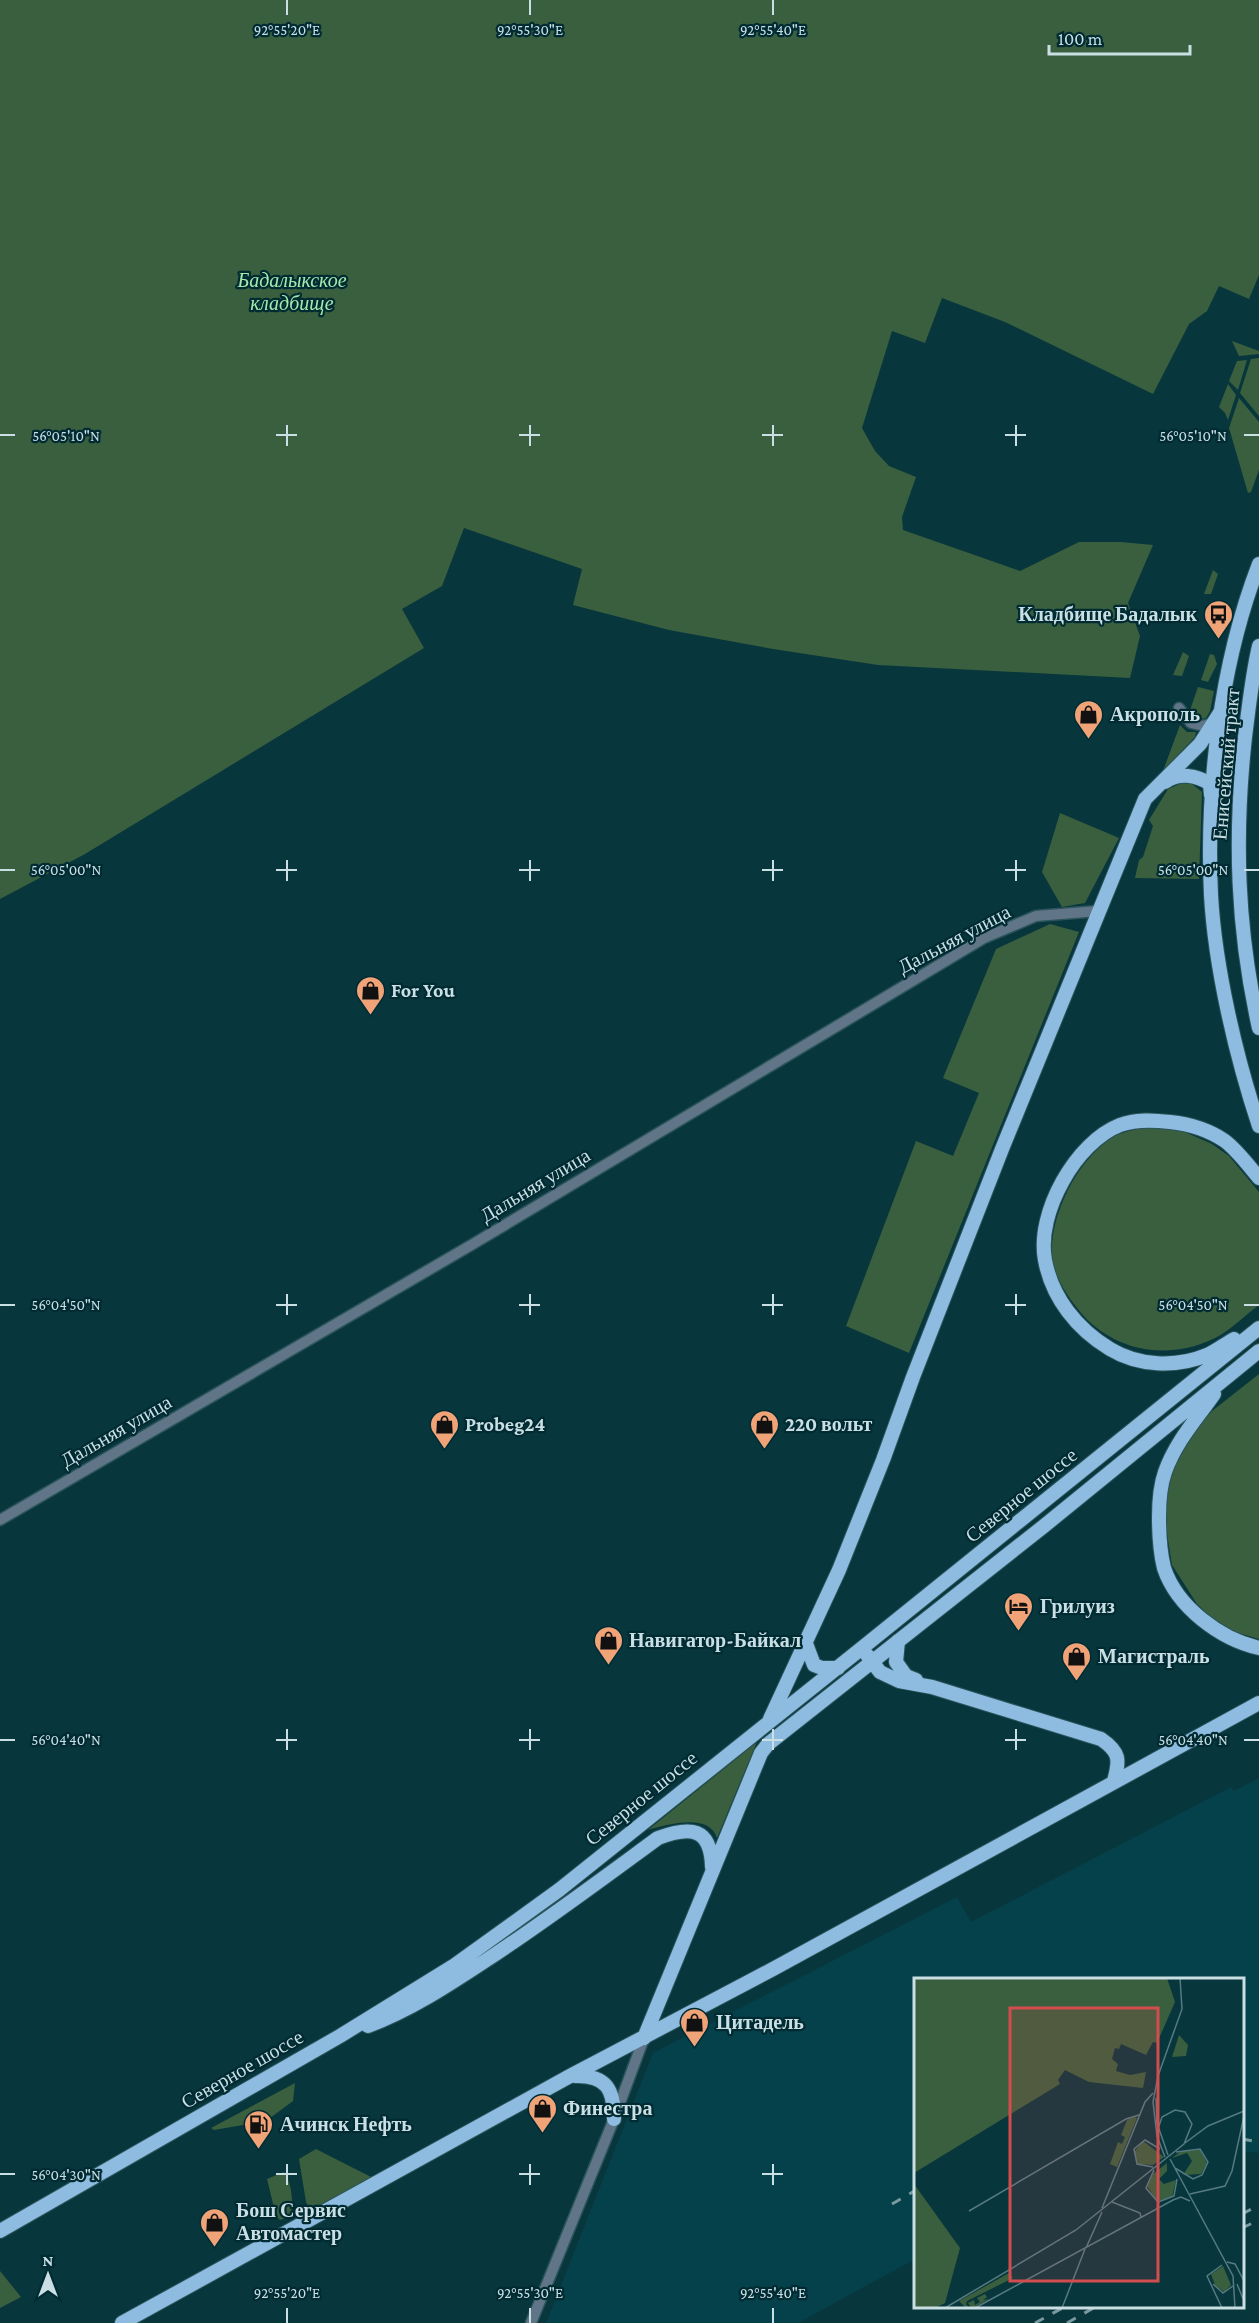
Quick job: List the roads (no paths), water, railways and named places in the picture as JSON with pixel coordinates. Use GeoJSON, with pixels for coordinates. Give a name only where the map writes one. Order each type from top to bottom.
{"type":"FeatureCollection","features":[{"type":"Feature","properties":{"kind":"main road","name":"Енисейский тракт"},"geometry":{"type":"LineString","coordinates":[[1259,564],[1241,621],[1223,708],[1212,800],[1210,873],[1214,926],[1232,1024],[1246,1086],[1259,1126]]}},
{"type":"Feature","properties":{"kind":"main road","name":"Енисейский тракт"},"geometry":{"type":"LineString","coordinates":[[1259,646],[1241,775],[1238,886],[1248,975],[1259,1028]]}},
{"type":"Feature","properties":{"kind":"main road"},"geometry":{"type":"LineString","coordinates":[[770,1720],[839,1570],[1098,910],[1145,799],[1189,756],[1223,708]]}},
{"type":"Feature","properties":{"kind":"main road"},"geometry":{"type":"LineString","coordinates":[[1145,799],[1172,777],[1183,776],[1194,777],[1209,784],[1212,800]]}},
{"type":"Feature","properties":{"kind":"main road"},"geometry":{"type":"LineString","coordinates":[[1259,985],[1259,1028]]}},
{"type":"Feature","properties":{"kind":"main road"},"geometry":{"type":"LineString","coordinates":[[1259,1178],[1226,1142],[1189,1125],[1147,1120],[1121,1125],[1097,1138],[1077,1159],[1062,1183],[1053,1201],[1045,1229],[1044,1257],[1050,1278],[1062,1304],[1079,1325],[1095,1339],[1116,1352],[1144,1362],[1186,1361],[1207,1355],[1259,1326]]}},
{"type":"Feature","properties":{"kind":"main road","name":"Северное шоссе"},"geometry":{"type":"LineString","coordinates":[[0,2231],[340,2036],[455,1965],[559,1890],[838,1668],[1259,1326]]}},
{"type":"Feature","properties":{"kind":"main road","name":"Северное шоссе"},"geometry":{"type":"LineString","coordinates":[[644,2038],[760,1753],[768,1744],[1259,1351]]}},
{"type":"Feature","properties":{"kind":"main road"},"geometry":{"type":"LineString","coordinates":[[1225,1378],[1176,1446],[1164,1474],[1159,1502],[1159,1534],[1164,1568],[1179,1595],[1200,1620],[1230,1638],[1259,1648]]}},
{"type":"Feature","properties":{"kind":"main road"},"geometry":{"type":"LineString","coordinates":[[805,1641],[814,1665],[822,1668],[838,1668]]}},
{"type":"Feature","properties":{"kind":"main road"},"geometry":{"type":"LineString","coordinates":[[898,1641],[896,1662],[901,1671],[906,1676],[932,1687]]}},
{"type":"Feature","properties":{"kind":"main road"},"geometry":{"type":"LineString","coordinates":[[862,1648],[880,1672],[899,1681],[932,1687],[1101,1739],[1113,1747],[1116,1755],[1118,1765],[1114,1781]]}},
{"type":"Feature","properties":{"kind":"main road"},"geometry":{"type":"LineString","coordinates":[[122,2323],[570,2076],[774,1969],[1259,1703]]}},
{"type":"Feature","properties":{"kind":"main road"},"geometry":{"type":"LineString","coordinates":[[340,2036],[397,2015],[456,1980],[547,1920],[658,1838],[689,1830],[701,1835],[708,1841],[712,1854],[712,1869]]}},
{"type":"Feature","properties":{"kind":"main road"},"geometry":{"type":"LineString","coordinates":[[570,2076],[592,2076],[606,2086],[614,2103],[614,2119]]}},
{"type":"Feature","properties":{"kind":"street"},"geometry":{"type":"LineString","coordinates":[[1179,708],[1191,723],[1204,726],[1215,722]]}},
{"type":"Feature","properties":{"kind":"street","name":"Дальняя улица"},"geometry":{"type":"LineString","coordinates":[[0,1520],[161,1424],[463,1250],[984,938],[1036,916],[1098,910]]}},
{"type":"Feature","properties":{"kind":"street"},"geometry":{"type":"LineString","coordinates":[[531,2323],[614,2119],[644,2038]]}},
{"type":"Feature","properties":{"kind":"railway"},"geometry":{"type":"LineString","coordinates":[[1244,2139],[1259,2142]]}},
{"type":"Feature","properties":{"kind":"railway"},"geometry":{"type":"LineString","coordinates":[[892,2204],[914,2191]]}},
{"type":"Feature","properties":{"kind":"railway"},"geometry":{"type":"LineString","coordinates":[[1244,2213],[1259,2205]]}},
{"type":"Feature","properties":{"kind":"railway"},"geometry":{"type":"LineString","coordinates":[[1244,2227],[1259,2220]]}},
{"type":"Feature","properties":{"kind":"railway"},"geometry":{"type":"LineString","coordinates":[[1035,2323],[1062,2308]]}},
{"type":"Feature","properties":{"kind":"railway"},"geometry":{"type":"LineString","coordinates":[[1067,2323],[1093,2308]]}},
{"type":"Feature","properties":{"kind":"place","name":"Кладбище Бадалык"},"geometry":{"type":"Point","coordinates":[1218,640]}},
{"type":"Feature","properties":{"kind":"place","name":"Акрополь"},"geometry":{"type":"Point","coordinates":[1089,740]}},
{"type":"Feature","properties":{"kind":"place","name":"For You"},"geometry":{"type":"Point","coordinates":[370,1016]}},
{"type":"Feature","properties":{"kind":"place","name":"Probeg24"},"geometry":{"type":"Point","coordinates":[444,1450]}},
{"type":"Feature","properties":{"kind":"place","name":"220 вольт"},"geometry":{"type":"Point","coordinates":[764,1450]}},
{"type":"Feature","properties":{"kind":"place","name":"Грилуиз"},"geometry":{"type":"Point","coordinates":[1019,1632]}},
{"type":"Feature","properties":{"kind":"place","name":"Навигатор-Байкал"},"geometry":{"type":"Point","coordinates":[608,1666]}},
{"type":"Feature","properties":{"kind":"place","name":"Магистраль"},"geometry":{"type":"Point","coordinates":[1077,1682]}},
{"type":"Feature","properties":{"kind":"place","name":"Цитадель"},"geometry":{"type":"Point","coordinates":[695,2048]}},
{"type":"Feature","properties":{"kind":"place","name":"Финестра"},"geometry":{"type":"Point","coordinates":[542,2134]}},
{"type":"Feature","properties":{"kind":"place","name":"Ачинск Нефть"},"geometry":{"type":"Point","coordinates":[259,2150]}},
{"type":"Feature","properties":{"kind":"place","name":"Бош Сервис Автомастер"},"geometry":{"type":"Point","coordinates":[215,2248]}},
{"type":"Feature","properties":{"kind":"park label","name":"Бадалыкское кладбище"},"geometry":{"type":"Point","coordinates":[292,292]}}]}
